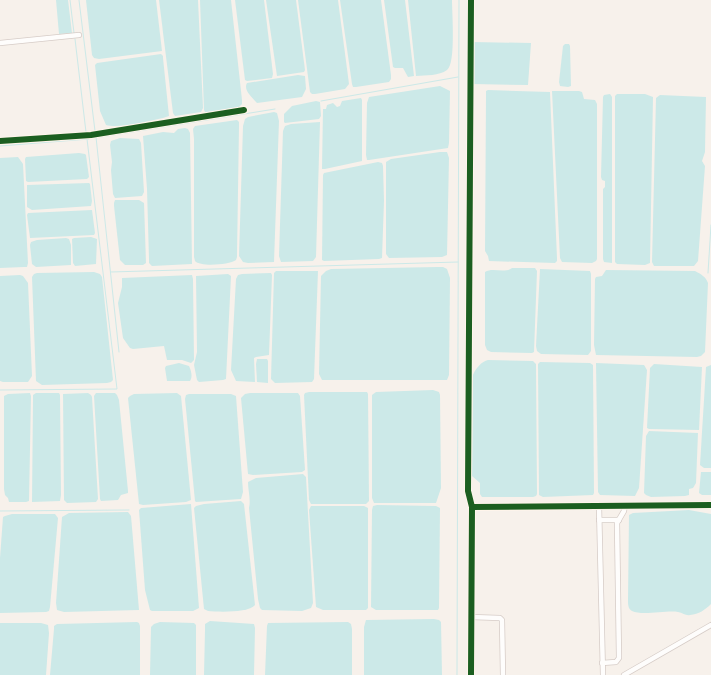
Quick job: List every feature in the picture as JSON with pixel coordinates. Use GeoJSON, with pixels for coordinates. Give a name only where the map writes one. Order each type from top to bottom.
{"type":"FeatureCollection","features":[{"type":"Feature","properties":{"kind":"street"},"geometry":{"type":"LineString","coordinates":[[471,0],[468,491],[472,507],[471,675]]}},
{"type":"Feature","properties":{"kind":"street"},"geometry":{"type":"LineString","coordinates":[[0,43],[79,35]]}},
{"type":"Feature","properties":{"kind":"street"},"geometry":{"type":"LineString","coordinates":[[0,141],[91,135],[244,110]]}},
{"type":"Feature","properties":{"kind":"street"},"geometry":{"type":"LineString","coordinates":[[472,507],[711,504]]}},
{"type":"Feature","properties":{"kind":"street"},"geometry":{"type":"LineString","coordinates":[[602,663],[616,662],[619,658],[617,523],[624,511],[625,505]]}},
{"type":"Feature","properties":{"kind":"street"},"geometry":{"type":"LineString","coordinates":[[599,506],[603,675]]}},
{"type":"Feature","properties":{"kind":"street"},"geometry":{"type":"LineString","coordinates":[[599,520],[619,520]]}},
{"type":"Feature","properties":{"kind":"street"},"geometry":{"type":"LineString","coordinates":[[471,617],[500,618],[502,620],[503,675]]}},
{"type":"Feature","properties":{"kind":"street"},"geometry":{"type":"LineString","coordinates":[[624,675],[711,625]]}},
{"type":"Feature","properties":{"kind":"water"},"geometry":{"type":"Polygon","coordinates":[[[56,0],[68,0],[72,33],[59,34],[56,0]]]}},
{"type":"Feature","properties":{"kind":"water"},"geometry":{"type":"Polygon","coordinates":[[[86,0],[156,0],[162,51],[99,59],[94,58],[92,55],[86,0]]]}},
{"type":"Feature","properties":{"kind":"water"},"geometry":{"type":"Polygon","coordinates":[[[159,0],[198,0],[203,108],[201,112],[175,116],[173,113],[159,0]]]}},
{"type":"Feature","properties":{"kind":"water"},"geometry":{"type":"Polygon","coordinates":[[[200,0],[231,0],[242,100],[242,104],[239,107],[208,112],[205,112],[204,110],[200,0]]]}},
{"type":"Feature","properties":{"kind":"water"},"geometry":{"type":"Polygon","coordinates":[[[235,0],[264,0],[273,74],[272,78],[245,80],[235,0]]]}},
{"type":"Feature","properties":{"kind":"water"},"geometry":{"type":"Polygon","coordinates":[[[266,0],[296,0],[305,70],[304,72],[277,76],[266,0]]]}},
{"type":"Feature","properties":{"kind":"water"},"geometry":{"type":"Polygon","coordinates":[[[298,0],[338,0],[349,84],[345,89],[315,94],[310,92],[298,0]]]}},
{"type":"Feature","properties":{"kind":"water"},"geometry":{"type":"Polygon","coordinates":[[[340,0],[381,0],[391,75],[389,82],[353,87],[340,0]]]}},
{"type":"Feature","properties":{"kind":"water"},"geometry":{"type":"Polygon","coordinates":[[[384,0],[405,0],[414,76],[408,77],[403,68],[393,67],[384,0]]]}},
{"type":"Feature","properties":{"kind":"water"},"geometry":{"type":"Polygon","coordinates":[[[408,0],[452,0],[452,58],[450,66],[444,72],[432,75],[416,76],[408,0]]]}},
{"type":"Feature","properties":{"kind":"water"},"geometry":{"type":"Polygon","coordinates":[[[472,42],[531,43],[528,85],[472,84],[472,42]]]}},
{"type":"Feature","properties":{"kind":"water"},"geometry":{"type":"Polygon","coordinates":[[[565,44],[569,44],[570,46],[571,86],[568,87],[560,86],[559,82],[563,46],[565,44]]]}},
{"type":"Feature","properties":{"kind":"water"},"geometry":{"type":"Polygon","coordinates":[[[161,54],[163,56],[169,116],[126,125],[106,125],[100,111],[95,65],[97,63],[161,54]]]}},
{"type":"Feature","properties":{"kind":"water"},"geometry":{"type":"Polygon","coordinates":[[[298,75],[305,76],[306,89],[302,97],[257,103],[246,88],[247,83],[298,75]]]}},
{"type":"Feature","properties":{"kind":"water"},"geometry":{"type":"Polygon","coordinates":[[[440,86],[450,91],[448,148],[367,160],[367,103],[369,97],[440,86]]]}},
{"type":"Feature","properties":{"kind":"water"},"geometry":{"type":"Polygon","coordinates":[[[486,91],[550,92],[557,258],[555,263],[489,261],[485,251],[486,91]]]}},
{"type":"Feature","properties":{"kind":"water"},"geometry":{"type":"Polygon","coordinates":[[[552,91],[579,91],[582,92],[584,99],[595,100],[597,104],[597,259],[592,263],[562,262],[560,258],[552,91]]]}},
{"type":"Feature","properties":{"kind":"water"},"geometry":{"type":"Polygon","coordinates":[[[610,94],[612,97],[612,263],[604,262],[603,259],[603,189],[605,187],[605,181],[602,180],[601,177],[603,97],[604,95],[610,94]]]}},
{"type":"Feature","properties":{"kind":"water"},"geometry":{"type":"Polygon","coordinates":[[[617,94],[645,94],[653,97],[650,263],[645,265],[617,264],[615,262],[615,96],[617,94]]]}},
{"type":"Feature","properties":{"kind":"water"},"geometry":{"type":"Polygon","coordinates":[[[660,95],[706,97],[705,152],[702,161],[705,166],[698,261],[694,266],[654,266],[652,262],[656,98],[660,95]]]}},
{"type":"Feature","properties":{"kind":"water"},"geometry":{"type":"Polygon","coordinates":[[[361,98],[362,161],[322,169],[323,109],[326,109],[327,105],[333,103],[337,107],[340,106],[342,101],[361,98]]]}},
{"type":"Feature","properties":{"kind":"water"},"geometry":{"type":"Polygon","coordinates":[[[316,101],[320,102],[321,116],[319,119],[284,122],[284,114],[292,106],[316,101]]]}},
{"type":"Feature","properties":{"kind":"water"},"geometry":{"type":"Polygon","coordinates":[[[274,112],[277,113],[279,121],[274,262],[248,263],[243,262],[239,256],[243,126],[245,119],[248,117],[274,112]]]}},
{"type":"Feature","properties":{"kind":"water"},"geometry":{"type":"Polygon","coordinates":[[[237,120],[239,122],[239,126],[237,257],[236,260],[232,262],[215,265],[198,263],[195,261],[194,257],[193,129],[195,126],[237,120]]]}},
{"type":"Feature","properties":{"kind":"water"},"geometry":{"type":"Polygon","coordinates":[[[320,122],[316,257],[313,261],[281,262],[279,256],[283,131],[285,126],[291,124],[320,122]]]}},
{"type":"Feature","properties":{"kind":"water"},"geometry":{"type":"Polygon","coordinates":[[[178,129],[188,129],[190,133],[192,264],[152,266],[149,263],[147,189],[143,136],[163,132],[174,133],[178,129]]]}},
{"type":"Feature","properties":{"kind":"water"},"geometry":{"type":"Polygon","coordinates":[[[120,138],[139,139],[141,143],[144,192],[142,196],[115,198],[113,194],[110,145],[111,141],[120,138]]]}},
{"type":"Feature","properties":{"kind":"water"},"geometry":{"type":"Polygon","coordinates":[[[447,152],[449,158],[447,255],[442,257],[389,258],[386,254],[386,162],[391,159],[447,152]]]}},
{"type":"Feature","properties":{"kind":"water"},"geometry":{"type":"Polygon","coordinates":[[[79,153],[86,155],[89,177],[87,179],[26,181],[26,157],[79,153]]]}},
{"type":"Feature","properties":{"kind":"water"},"geometry":{"type":"Polygon","coordinates":[[[18,157],[23,164],[28,263],[27,267],[0,268],[0,158],[18,157]]]}},
{"type":"Feature","properties":{"kind":"water"},"geometry":{"type":"Polygon","coordinates":[[[378,162],[382,163],[383,166],[384,201],[382,258],[322,260],[324,173],[378,162]]]}},
{"type":"Feature","properties":{"kind":"water"},"geometry":{"type":"Polygon","coordinates":[[[89,183],[92,201],[91,206],[32,210],[27,207],[27,185],[89,183]]]}},
{"type":"Feature","properties":{"kind":"water"},"geometry":{"type":"Polygon","coordinates":[[[115,200],[139,200],[144,203],[146,263],[143,265],[125,265],[120,260],[114,206],[115,200]]]}},
{"type":"Feature","properties":{"kind":"water"},"geometry":{"type":"Polygon","coordinates":[[[92,210],[94,235],[30,238],[28,213],[92,210]]]}},
{"type":"Feature","properties":{"kind":"water"},"geometry":{"type":"Polygon","coordinates":[[[91,237],[97,239],[96,264],[75,266],[73,263],[72,239],[91,237]]]}},
{"type":"Feature","properties":{"kind":"water"},"geometry":{"type":"Polygon","coordinates":[[[69,239],[71,245],[71,265],[36,267],[32,264],[31,242],[37,240],[69,239]]]}},
{"type":"Feature","properties":{"kind":"water"},"geometry":{"type":"Polygon","coordinates":[[[443,267],[447,269],[450,278],[449,375],[447,380],[322,380],[319,374],[321,276],[326,271],[331,269],[443,267]]]}},
{"type":"Feature","properties":{"kind":"water"},"geometry":{"type":"Polygon","coordinates":[[[512,268],[535,268],[537,271],[534,352],[532,353],[491,352],[487,350],[485,345],[485,272],[491,270],[509,270],[512,268]]]}},
{"type":"Feature","properties":{"kind":"water"},"geometry":{"type":"Polygon","coordinates":[[[540,269],[590,271],[591,351],[588,355],[541,354],[537,351],[540,269]]]}},
{"type":"Feature","properties":{"kind":"water"},"geometry":{"type":"Polygon","coordinates":[[[606,270],[695,271],[703,276],[708,283],[705,352],[701,356],[697,357],[596,355],[594,345],[595,279],[596,277],[602,276],[606,270]]]}},
{"type":"Feature","properties":{"kind":"water"},"geometry":{"type":"Polygon","coordinates":[[[276,271],[318,271],[314,379],[312,382],[275,383],[271,379],[274,273],[276,271]]]}},
{"type":"Feature","properties":{"kind":"water"},"geometry":{"type":"Polygon","coordinates":[[[94,272],[100,274],[102,277],[113,380],[107,383],[42,385],[36,381],[32,277],[37,273],[94,272]]]}},
{"type":"Feature","properties":{"kind":"water"},"geometry":{"type":"Polygon","coordinates":[[[271,273],[269,355],[254,358],[255,382],[236,381],[231,370],[236,279],[238,275],[242,274],[271,273]]]}},
{"type":"Feature","properties":{"kind":"water"},"geometry":{"type":"Polygon","coordinates":[[[228,274],[231,276],[226,379],[199,382],[197,380],[194,365],[197,352],[196,276],[228,274]]]}},
{"type":"Feature","properties":{"kind":"water"},"geometry":{"type":"Polygon","coordinates":[[[192,275],[194,360],[191,363],[182,360],[167,360],[164,346],[130,348],[123,338],[118,303],[122,287],[122,278],[192,275]]]}},
{"type":"Feature","properties":{"kind":"water"},"geometry":{"type":"Polygon","coordinates":[[[0,276],[23,276],[28,283],[32,376],[28,382],[3,382],[0,381],[0,276]]]}},
{"type":"Feature","properties":{"kind":"water"},"geometry":{"type":"Polygon","coordinates":[[[257,359],[267,359],[268,361],[268,383],[257,382],[257,359]]]}},
{"type":"Feature","properties":{"kind":"water"},"geometry":{"type":"Polygon","coordinates":[[[488,360],[533,361],[536,364],[536,496],[482,497],[480,494],[480,483],[472,476],[473,375],[475,370],[483,362],[488,360]]]}},
{"type":"Feature","properties":{"kind":"water"},"geometry":{"type":"Polygon","coordinates":[[[540,362],[590,363],[593,365],[593,495],[543,497],[539,495],[538,364],[540,362]]]}},
{"type":"Feature","properties":{"kind":"water"},"geometry":{"type":"Polygon","coordinates":[[[179,363],[189,366],[192,376],[190,381],[167,381],[166,366],[179,363]]]}},
{"type":"Feature","properties":{"kind":"water"},"geometry":{"type":"Polygon","coordinates":[[[596,363],[644,365],[647,370],[639,488],[635,496],[600,495],[598,492],[596,363]]]}},
{"type":"Feature","properties":{"kind":"water"},"geometry":{"type":"Polygon","coordinates":[[[654,364],[702,367],[699,430],[647,428],[650,368],[654,364]]]}},
{"type":"Feature","properties":{"kind":"water"},"geometry":{"type":"Polygon","coordinates":[[[711,365],[711,468],[704,468],[700,465],[706,367],[711,365]]]}},
{"type":"Feature","properties":{"kind":"water"},"geometry":{"type":"Polygon","coordinates":[[[433,390],[439,392],[440,395],[441,488],[436,503],[374,503],[372,498],[372,395],[376,392],[433,390]]]}},
{"type":"Feature","properties":{"kind":"water"},"geometry":{"type":"Polygon","coordinates":[[[367,392],[369,501],[366,504],[311,504],[309,500],[304,395],[305,393],[367,392]]]}},
{"type":"Feature","properties":{"kind":"water"},"geometry":{"type":"Polygon","coordinates":[[[30,393],[29,501],[9,502],[5,495],[4,489],[4,396],[8,394],[30,393]]]}},
{"type":"Feature","properties":{"kind":"water"},"geometry":{"type":"Polygon","coordinates":[[[36,393],[59,393],[60,395],[60,501],[32,502],[33,395],[36,393]]]}},
{"type":"Feature","properties":{"kind":"water"},"geometry":{"type":"Polygon","coordinates":[[[88,393],[92,397],[98,499],[96,502],[67,503],[64,500],[63,394],[88,393]]]}},
{"type":"Feature","properties":{"kind":"water"},"geometry":{"type":"Polygon","coordinates":[[[96,393],[115,393],[119,400],[128,493],[121,495],[118,500],[101,501],[94,396],[96,393]]]}},
{"type":"Feature","properties":{"kind":"water"},"geometry":{"type":"Polygon","coordinates":[[[177,393],[181,396],[191,500],[186,502],[139,504],[128,398],[134,394],[177,393]]]}},
{"type":"Feature","properties":{"kind":"water"},"geometry":{"type":"Polygon","coordinates":[[[298,393],[300,396],[305,470],[302,472],[248,474],[241,398],[245,394],[298,393]]]}},
{"type":"Feature","properties":{"kind":"water"},"geometry":{"type":"Polygon","coordinates":[[[231,394],[236,396],[243,492],[241,499],[195,501],[185,399],[186,395],[231,394]]]}},
{"type":"Feature","properties":{"kind":"water"},"geometry":{"type":"Polygon","coordinates":[[[649,431],[698,433],[696,483],[693,488],[689,489],[689,495],[651,497],[644,493],[646,436],[649,431]]]}},
{"type":"Feature","properties":{"kind":"water"},"geometry":{"type":"Polygon","coordinates":[[[701,472],[711,472],[711,495],[702,495],[699,493],[701,472]]]}},
{"type":"Feature","properties":{"kind":"water"},"geometry":{"type":"Polygon","coordinates":[[[303,474],[306,477],[313,603],[311,608],[302,611],[262,610],[258,599],[249,508],[250,501],[248,482],[256,478],[303,474]]]}},
{"type":"Feature","properties":{"kind":"water"},"geometry":{"type":"Polygon","coordinates":[[[241,501],[244,504],[255,605],[252,608],[240,611],[208,611],[204,609],[194,508],[204,504],[241,501]]]}},
{"type":"Feature","properties":{"kind":"water"},"geometry":{"type":"Polygon","coordinates":[[[191,504],[199,608],[193,611],[152,611],[150,610],[145,590],[139,510],[141,508],[191,504]]]}},
{"type":"Feature","properties":{"kind":"water"},"geometry":{"type":"Polygon","coordinates":[[[311,506],[364,506],[368,508],[368,608],[366,610],[323,610],[316,607],[309,510],[311,506]]]}},
{"type":"Feature","properties":{"kind":"water"},"geometry":{"type":"Polygon","coordinates":[[[373,506],[436,506],[440,508],[438,610],[376,610],[371,607],[372,510],[373,506]]]}},
{"type":"Feature","properties":{"kind":"water"},"geometry":{"type":"Polygon","coordinates":[[[689,510],[711,514],[711,604],[696,614],[689,615],[678,612],[642,613],[632,611],[629,608],[628,602],[629,515],[633,513],[689,510]]]}},
{"type":"Feature","properties":{"kind":"water"},"geometry":{"type":"Polygon","coordinates":[[[128,512],[131,516],[139,610],[64,612],[57,610],[56,603],[62,517],[69,513],[128,512]]]}},
{"type":"Feature","properties":{"kind":"water"},"geometry":{"type":"Polygon","coordinates":[[[12,514],[55,514],[58,518],[49,611],[0,613],[0,558],[3,517],[12,514]]]}},
{"type":"Feature","properties":{"kind":"water"},"geometry":{"type":"Polygon","coordinates":[[[434,619],[441,622],[442,675],[364,675],[364,627],[366,620],[434,619]]]}},
{"type":"Feature","properties":{"kind":"water"},"geometry":{"type":"Polygon","coordinates":[[[210,621],[254,624],[254,675],[204,675],[205,624],[210,621]]]}},
{"type":"Feature","properties":{"kind":"water"},"geometry":{"type":"Polygon","coordinates":[[[137,622],[140,626],[140,675],[50,675],[54,626],[57,624],[137,622]]]}},
{"type":"Feature","properties":{"kind":"water"},"geometry":{"type":"Polygon","coordinates":[[[160,622],[194,623],[196,625],[196,675],[150,675],[151,627],[160,622]]]}},
{"type":"Feature","properties":{"kind":"water"},"geometry":{"type":"Polygon","coordinates":[[[348,622],[351,624],[352,629],[352,675],[265,675],[268,623],[348,622]]]}},
{"type":"Feature","properties":{"kind":"water"},"geometry":{"type":"Polygon","coordinates":[[[0,623],[41,623],[48,625],[49,633],[46,675],[0,675],[0,623]]]}},
{"type":"Feature","properties":{"kind":"waterway"},"geometry":{"type":"LineString","coordinates":[[70,0],[74,33]]}},
{"type":"Feature","properties":{"kind":"waterway"},"geometry":{"type":"LineString","coordinates":[[79,0],[95,131]]}},
{"type":"Feature","properties":{"kind":"waterway"},"geometry":{"type":"LineString","coordinates":[[457,675],[459,0]]}},
{"type":"Feature","properties":{"kind":"waterway"},"geometry":{"type":"LineString","coordinates":[[75,39],[86,132]]}},
{"type":"Feature","properties":{"kind":"waterway"},"geometry":{"type":"LineString","coordinates":[[321,101],[458,77]]}},
{"type":"Feature","properties":{"kind":"waterway"},"geometry":{"type":"LineString","coordinates":[[95,138],[275,109]]}},
{"type":"Feature","properties":{"kind":"waterway"},"geometry":{"type":"LineString","coordinates":[[96,137],[119,352]]}},
{"type":"Feature","properties":{"kind":"waterway"},"geometry":{"type":"LineString","coordinates":[[0,390],[117,389],[87,139]]}},
{"type":"Feature","properties":{"kind":"waterway"},"geometry":{"type":"LineString","coordinates":[[0,146],[89,139]]}},
{"type":"Feature","properties":{"kind":"waterway"},"geometry":{"type":"LineString","coordinates":[[708,273],[711,225]]}},
{"type":"Feature","properties":{"kind":"waterway"},"geometry":{"type":"LineString","coordinates":[[111,272],[458,262]]}},
{"type":"Feature","properties":{"kind":"waterway"},"geometry":{"type":"LineString","coordinates":[[0,511],[129,510]]}},
{"type":"Feature","properties":{"kind":"cycle path"},"geometry":{"type":"LineString","coordinates":[[471,0],[468,491],[472,507],[471,675]]}},
{"type":"Feature","properties":{"kind":"cycle path"},"geometry":{"type":"LineString","coordinates":[[0,141],[91,135],[244,110]]}},
{"type":"Feature","properties":{"kind":"cycle path"},"geometry":{"type":"LineString","coordinates":[[472,507],[711,505]]}}]}
